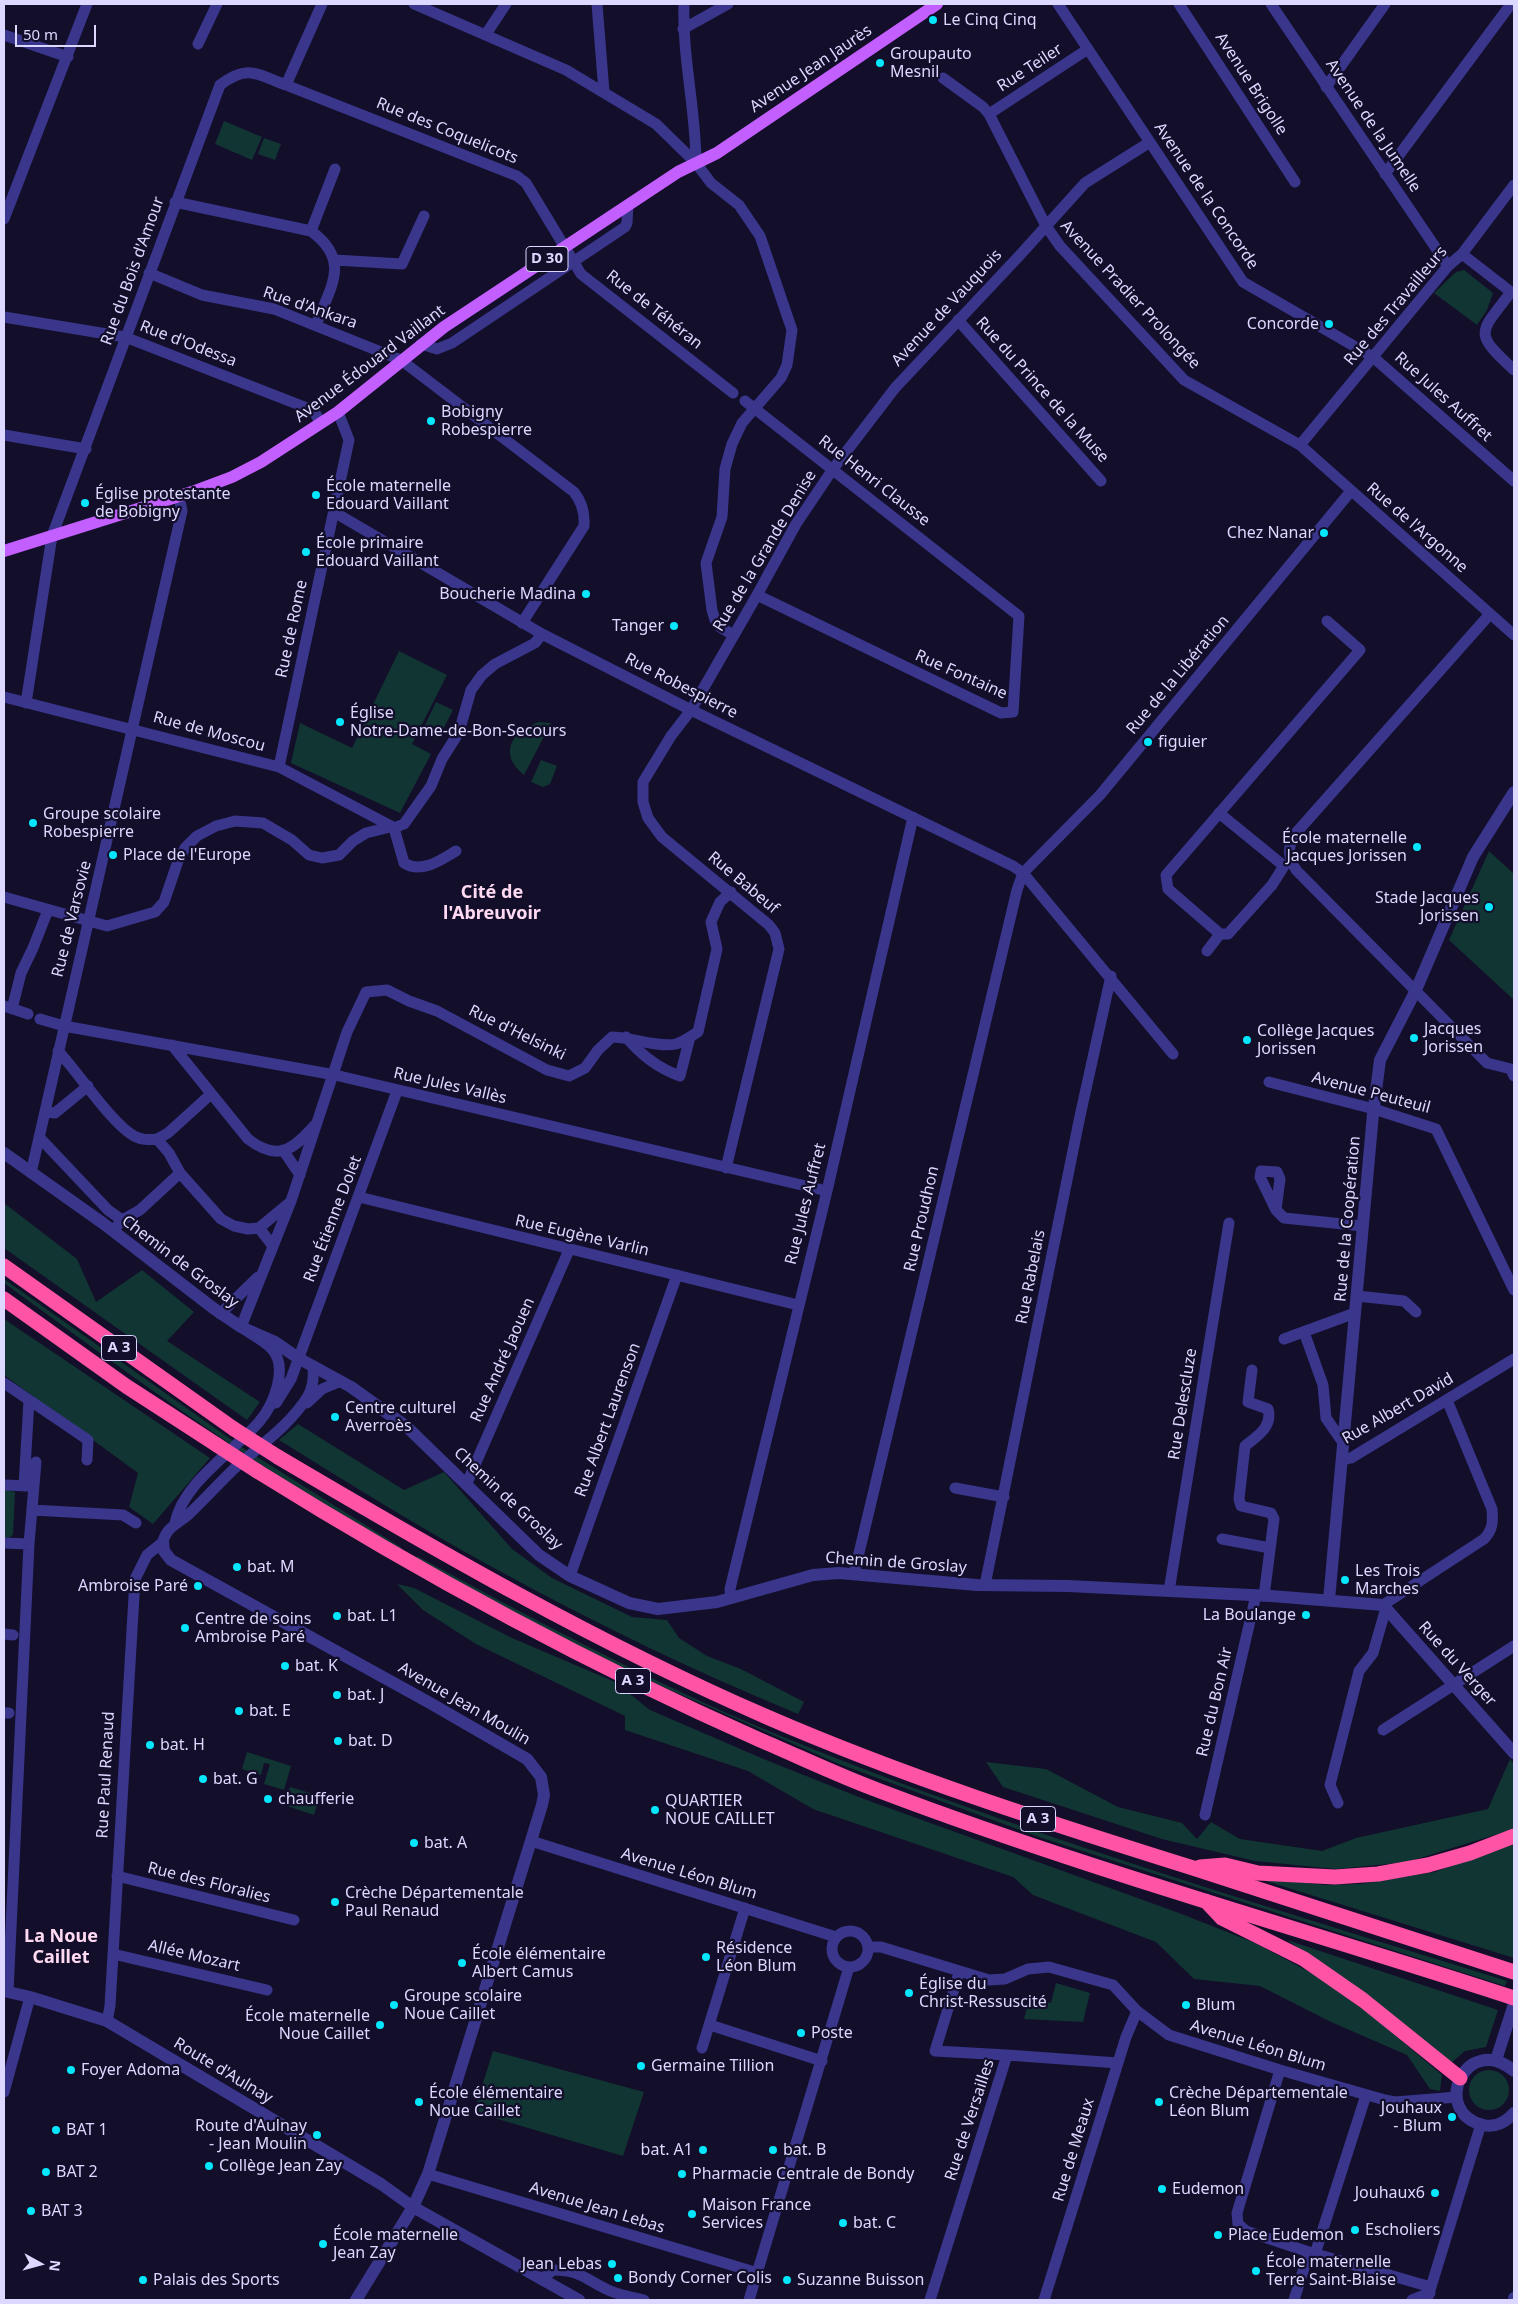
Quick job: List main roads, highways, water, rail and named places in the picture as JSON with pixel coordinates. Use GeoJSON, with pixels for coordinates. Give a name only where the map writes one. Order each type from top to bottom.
{"type":"FeatureCollection","features":[{"type":"Feature","properties":{"kind":"highway","name":"A 3"},"geometry":{"type":"LineString","coordinates":[[4,1266],[234,1429],[278,1457],[513,1594],[765,1716],[889,1766],[1100,1840],[1514,1972]]}},
{"type":"Feature","properties":{"kind":"highway","name":"A 3"},"geometry":{"type":"LineString","coordinates":[[4,1299],[126,1386],[359,1535],[539,1634],[692,1710],[881,1792],[1094,1864],[1514,1998]]}},
{"type":"Feature","properties":{"kind":"highway"},"geometry":{"type":"LineString","coordinates":[[1189,1867],[1225,1865],[1258,1873],[1335,1877],[1378,1874],[1428,1865],[1470,1853],[1514,1836]]}},
{"type":"Feature","properties":{"kind":"highway"},"geometry":{"type":"LineString","coordinates":[[1205,1900],[1222,1918],[1304,1959],[1363,2000],[1460,2078]]}},
{"type":"Feature","properties":{"kind":"main road","name":"Avenue Jean Jaurès"},"geometry":{"type":"LineString","coordinates":[[699,162],[719,151],[936,4]]}},
{"type":"Feature","properties":{"kind":"main road","name":"Avenue Édouard Vaillant"},"geometry":{"type":"LineString","coordinates":[[4,551],[179,496],[232,477],[261,462],[338,412],[444,327],[678,172],[699,162]]}},
{"type":"Feature","properties":{"kind":"place","name":"Le Cinq Cinq"},"geometry":{"type":"Point","coordinates":[933,20]}},
{"type":"Feature","properties":{"kind":"place","name":"Groupauto Mesnil"},"geometry":{"type":"Point","coordinates":[880,63]}},
{"type":"Feature","properties":{"kind":"place","name":"Concorde"},"geometry":{"type":"Point","coordinates":[1329,324]}},
{"type":"Feature","properties":{"kind":"place","name":"Bobigny Robespierre"},"geometry":{"type":"Point","coordinates":[431,421]}},
{"type":"Feature","properties":{"kind":"place","name":"École maternelle Edouard Vaillant"},"geometry":{"type":"Point","coordinates":[316,495]}},
{"type":"Feature","properties":{"kind":"place","name":"Église protestante de Bobigny"},"geometry":{"type":"Point","coordinates":[85,503]}},
{"type":"Feature","properties":{"kind":"place","name":"Chez Nanar"},"geometry":{"type":"Point","coordinates":[1324,533]}},
{"type":"Feature","properties":{"kind":"place","name":"École primaire Edouard Vaillant"},"geometry":{"type":"Point","coordinates":[306,552]}},
{"type":"Feature","properties":{"kind":"place","name":"Boucherie Madina"},"geometry":{"type":"Point","coordinates":[586,594]}},
{"type":"Feature","properties":{"kind":"place","name":"Tanger"},"geometry":{"type":"Point","coordinates":[674,626]}},
{"type":"Feature","properties":{"kind":"place","name":"Église Notre-Dame-de-Bon-Secours"},"geometry":{"type":"Point","coordinates":[340,722]}},
{"type":"Feature","properties":{"kind":"place","name":"figuier"},"geometry":{"type":"Point","coordinates":[1148,742]}},
{"type":"Feature","properties":{"kind":"place","name":"Groupe scolaire Robespierre"},"geometry":{"type":"Point","coordinates":[33,823]}},
{"type":"Feature","properties":{"kind":"place","name":"École maternelle Jacques Jorissen"},"geometry":{"type":"Point","coordinates":[1417,847]}},
{"type":"Feature","properties":{"kind":"place","name":"Place de l'Europe"},"geometry":{"type":"Point","coordinates":[113,855]}},
{"type":"Feature","properties":{"kind":"place","name":"Stade Jacques Jorissen"},"geometry":{"type":"Point","coordinates":[1489,907]}},
{"type":"Feature","properties":{"kind":"place","name":"Jacques Jorissen"},"geometry":{"type":"Point","coordinates":[1414,1038]}},
{"type":"Feature","properties":{"kind":"place","name":"Collège Jacques Jorissen"},"geometry":{"type":"Point","coordinates":[1247,1040]}},
{"type":"Feature","properties":{"kind":"place","name":"Centre culturel Averroès"},"geometry":{"type":"Point","coordinates":[335,1417]}},
{"type":"Feature","properties":{"kind":"place","name":"bat. M"},"geometry":{"type":"Point","coordinates":[237,1567]}},
{"type":"Feature","properties":{"kind":"place","name":"Les Trois Marches"},"geometry":{"type":"Point","coordinates":[1345,1580]}},
{"type":"Feature","properties":{"kind":"place","name":"Ambroise Paré"},"geometry":{"type":"Point","coordinates":[198,1586]}},
{"type":"Feature","properties":{"kind":"place","name":"La Boulange"},"geometry":{"type":"Point","coordinates":[1306,1615]}},
{"type":"Feature","properties":{"kind":"place","name":"bat. L1"},"geometry":{"type":"Point","coordinates":[337,1616]}},
{"type":"Feature","properties":{"kind":"place","name":"Centre de soins Ambroise Paré"},"geometry":{"type":"Point","coordinates":[185,1628]}},
{"type":"Feature","properties":{"kind":"place","name":"bat. K"},"geometry":{"type":"Point","coordinates":[285,1666]}},
{"type":"Feature","properties":{"kind":"place","name":"bat. J"},"geometry":{"type":"Point","coordinates":[337,1695]}},
{"type":"Feature","properties":{"kind":"place","name":"bat. E"},"geometry":{"type":"Point","coordinates":[239,1711]}},
{"type":"Feature","properties":{"kind":"place","name":"bat. D"},"geometry":{"type":"Point","coordinates":[338,1741]}},
{"type":"Feature","properties":{"kind":"place","name":"bat. H"},"geometry":{"type":"Point","coordinates":[150,1745]}},
{"type":"Feature","properties":{"kind":"place","name":"bat. G"},"geometry":{"type":"Point","coordinates":[203,1779]}},
{"type":"Feature","properties":{"kind":"place","name":"chaufferie"},"geometry":{"type":"Point","coordinates":[268,1799]}},
{"type":"Feature","properties":{"kind":"place","name":"QUARTIER NOUE CAILLET"},"geometry":{"type":"Point","coordinates":[655,1810]}},
{"type":"Feature","properties":{"kind":"place","name":"bat. A"},"geometry":{"type":"Point","coordinates":[414,1843]}},
{"type":"Feature","properties":{"kind":"place","name":"Crèche Départementale Paul Renaud"},"geometry":{"type":"Point","coordinates":[335,1902]}},
{"type":"Feature","properties":{"kind":"place","name":"Résidence Léon Blum"},"geometry":{"type":"Point","coordinates":[706,1957]}},
{"type":"Feature","properties":{"kind":"place","name":"École élémentaire Albert Camus"},"geometry":{"type":"Point","coordinates":[462,1963]}},
{"type":"Feature","properties":{"kind":"place","name":"Église du Christ-Ressuscité"},"geometry":{"type":"Point","coordinates":[909,1993]}},
{"type":"Feature","properties":{"kind":"place","name":"Groupe scolaire Noue Caillet"},"geometry":{"type":"Point","coordinates":[394,2005]}},
{"type":"Feature","properties":{"kind":"place","name":"Blum"},"geometry":{"type":"Point","coordinates":[1186,2005]}},
{"type":"Feature","properties":{"kind":"place","name":"École maternelle Noue Caillet"},"geometry":{"type":"Point","coordinates":[380,2025]}},
{"type":"Feature","properties":{"kind":"place","name":"Poste"},"geometry":{"type":"Point","coordinates":[801,2033]}},
{"type":"Feature","properties":{"kind":"place","name":"Germaine Tillion"},"geometry":{"type":"Point","coordinates":[641,2066]}},
{"type":"Feature","properties":{"kind":"place","name":"Foyer Adoma"},"geometry":{"type":"Point","coordinates":[71,2070]}},
{"type":"Feature","properties":{"kind":"place","name":"École élémentaire Noue Caillet"},"geometry":{"type":"Point","coordinates":[419,2102]}},
{"type":"Feature","properties":{"kind":"place","name":"Crèche Départementale Léon Blum"},"geometry":{"type":"Point","coordinates":[1159,2102]}},
{"type":"Feature","properties":{"kind":"place","name":"Jouhaux - Blum"},"geometry":{"type":"Point","coordinates":[1452,2117]}},
{"type":"Feature","properties":{"kind":"place","name":"BAT 1"},"geometry":{"type":"Point","coordinates":[56,2130]}},
{"type":"Feature","properties":{"kind":"place","name":"Route d'Aulnay - Jean Moulin"},"geometry":{"type":"Point","coordinates":[317,2135]}},
{"type":"Feature","properties":{"kind":"place","name":"bat. A1"},"geometry":{"type":"Point","coordinates":[703,2150]}},
{"type":"Feature","properties":{"kind":"place","name":"bat. B"},"geometry":{"type":"Point","coordinates":[773,2150]}},
{"type":"Feature","properties":{"kind":"place","name":"Collège Jean Zay"},"geometry":{"type":"Point","coordinates":[209,2166]}},
{"type":"Feature","properties":{"kind":"place","name":"BAT 2"},"geometry":{"type":"Point","coordinates":[46,2172]}},
{"type":"Feature","properties":{"kind":"place","name":"Pharmacie Centrale de Bondy"},"geometry":{"type":"Point","coordinates":[682,2174]}},
{"type":"Feature","properties":{"kind":"place","name":"Eudemon"},"geometry":{"type":"Point","coordinates":[1162,2189]}},
{"type":"Feature","properties":{"kind":"place","name":"Jouhaux6"},"geometry":{"type":"Point","coordinates":[1435,2193]}},
{"type":"Feature","properties":{"kind":"place","name":"BAT 3"},"geometry":{"type":"Point","coordinates":[31,2211]}},
{"type":"Feature","properties":{"kind":"place","name":"Maison France Services"},"geometry":{"type":"Point","coordinates":[692,2214]}},
{"type":"Feature","properties":{"kind":"place","name":"bat. C"},"geometry":{"type":"Point","coordinates":[843,2223]}},
{"type":"Feature","properties":{"kind":"place","name":"Escholiers"},"geometry":{"type":"Point","coordinates":[1355,2230]}},
{"type":"Feature","properties":{"kind":"place","name":"Place Eudemon"},"geometry":{"type":"Point","coordinates":[1218,2235]}},
{"type":"Feature","properties":{"kind":"place","name":"École maternelle Jean Zay"},"geometry":{"type":"Point","coordinates":[323,2244]}},
{"type":"Feature","properties":{"kind":"place","name":"Jean Lebas"},"geometry":{"type":"Point","coordinates":[612,2264]}},
{"type":"Feature","properties":{"kind":"place","name":"École maternelle Terre Saint-Blaise"},"geometry":{"type":"Point","coordinates":[1256,2271]}},
{"type":"Feature","properties":{"kind":"place","name":"Bondy Corner Colis"},"geometry":{"type":"Point","coordinates":[618,2278]}},
{"type":"Feature","properties":{"kind":"place","name":"Palais des Sports"},"geometry":{"type":"Point","coordinates":[143,2280]}},
{"type":"Feature","properties":{"kind":"place","name":"Suzanne Buisson"},"geometry":{"type":"Point","coordinates":[787,2280]}},
{"type":"Feature","properties":{"kind":"district","name":"Cité de l'Abreuvoir"},"geometry":{"type":"Point","coordinates":[492,903]}},
{"type":"Feature","properties":{"kind":"district","name":"La Noue Caillet"},"geometry":{"type":"Point","coordinates":[61,1947]}}]}
